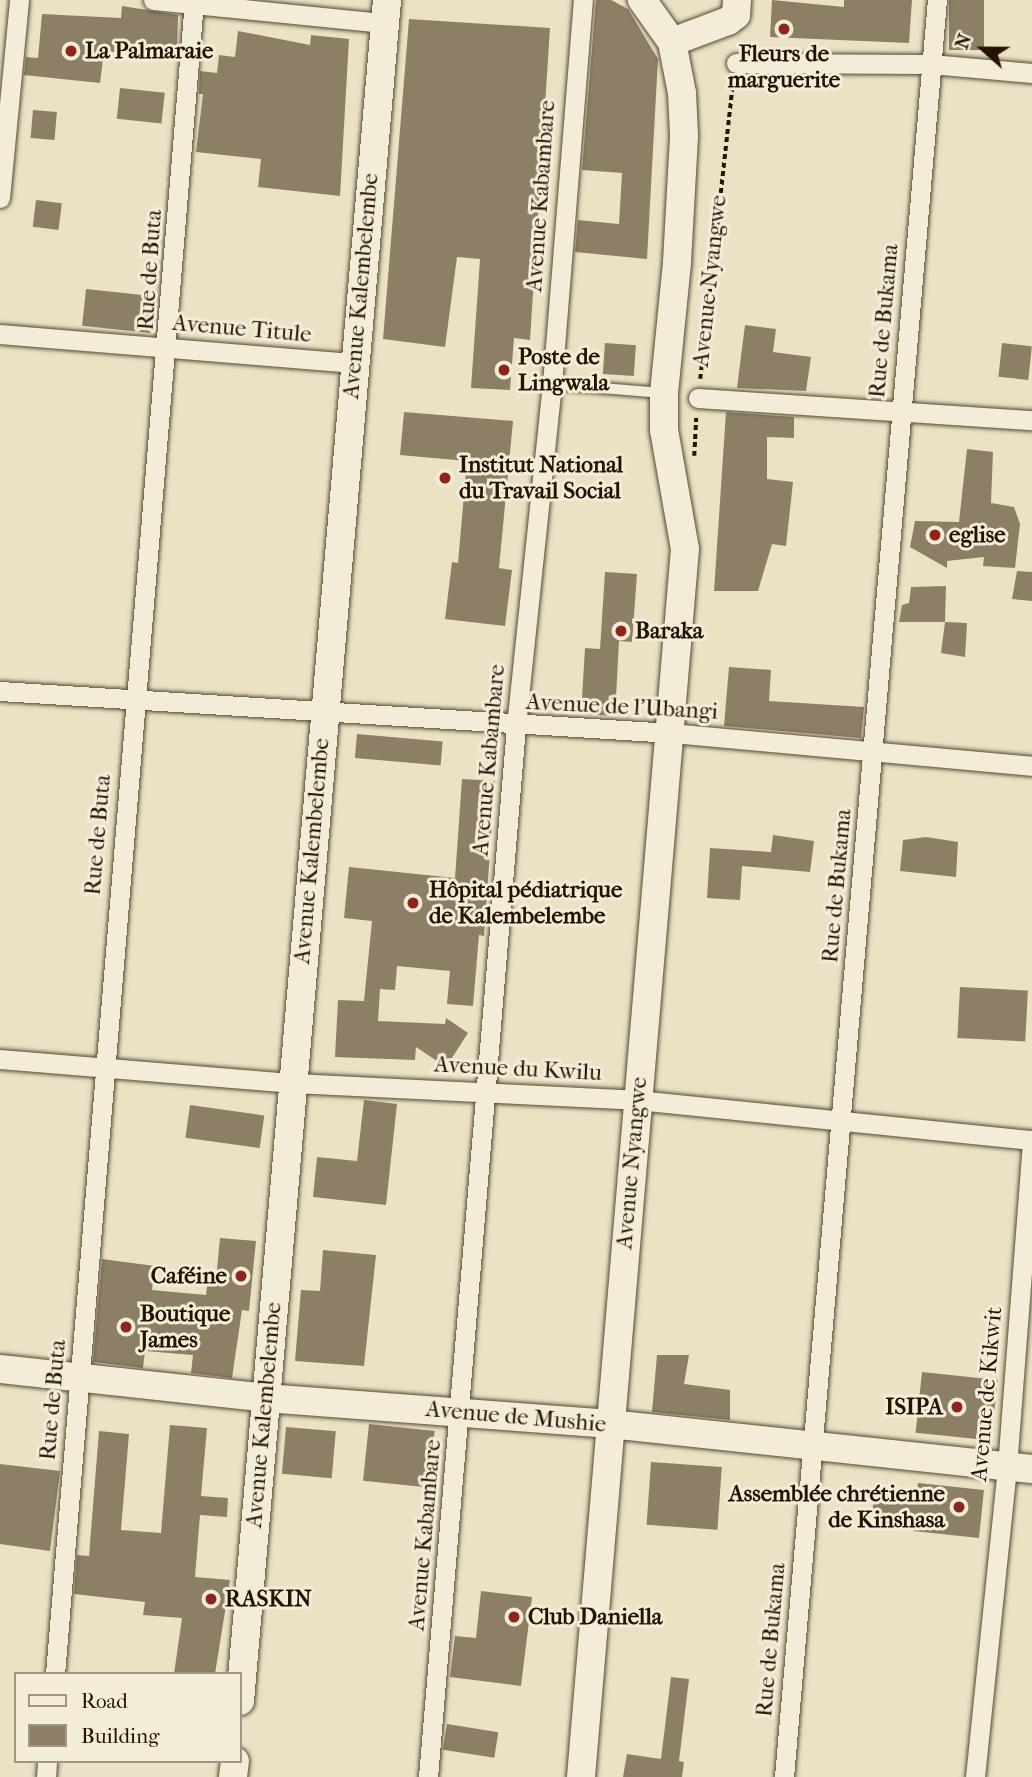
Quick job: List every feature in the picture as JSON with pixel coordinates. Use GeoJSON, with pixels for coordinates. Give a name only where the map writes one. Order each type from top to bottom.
{"type":"FeatureCollection","features":[{"type":"Feature","properties":{"kind":"street"},"geometry":{"type":"LineString","coordinates":[[0,198],[19,0]]}},
{"type":"Feature","properties":{"kind":"street"},"geometry":{"type":"LineString","coordinates":[[153,0],[386,12]]}},
{"type":"Feature","properties":{"kind":"street","name":"Avenue Kabambare"},"geometry":{"type":"LineString","coordinates":[[428,1777],[461,1412],[516,726],[552,384],[583,0]]}},
{"type":"Feature","properties":{"kind":"street","name":"Avenue Nyangwe"},"geometry":{"type":"LineString","coordinates":[[581,1777],[685,549],[664,430],[664,393],[684,135],[672,42],[642,0]]}},
{"type":"Feature","properties":{"kind":"street"},"geometry":{"type":"LineString","coordinates":[[672,42],[728,21],[736,15],[737,0]]}},
{"type":"Feature","properties":{"kind":"street","name":"Rue de Bukama"},"geometry":{"type":"LineString","coordinates":[[784,1777],[937,0]]}},
{"type":"Feature","properties":{"kind":"street","name":"Rue de Buta"},"geometry":{"type":"LineString","coordinates":[[55,1672],[102,1068],[169,347],[194,2]]}},
{"type":"Feature","properties":{"kind":"street","name":"Avenue Kalembelembe"},"geometry":{"type":"LineString","coordinates":[[242,1678],[386,12]]}},
{"type":"Feature","properties":{"kind":"street"},"geometry":{"type":"LineString","coordinates":[[736,63],[931,64],[1032,73]]}},
{"type":"Feature","properties":{"kind":"street","name":"Avenue Titule"},"geometry":{"type":"LineString","coordinates":[[0,334],[354,363]]}},
{"type":"Feature","properties":{"kind":"street"},"geometry":{"type":"LineString","coordinates":[[698,398],[1032,420]]}},
{"type":"Feature","properties":{"kind":"street","name":"Avenue de l'Ubangi"},"geometry":{"type":"LineString","coordinates":[[0,691],[324,714],[671,733],[1032,766]]}},
{"type":"Feature","properties":{"kind":"street","name":"Avenue du Kwilu"},"geometry":{"type":"LineString","coordinates":[[0,1059],[293,1083],[637,1100],[839,1124],[1032,1140]]}},
{"type":"Feature","properties":{"kind":"street","name":"Avenue de Kikwit"},"geometry":{"type":"LineString","coordinates":[[975,1777],[1019,1468],[1032,1140]]}},
{"type":"Feature","properties":{"kind":"street","name":"Avenue de Mushie"},"geometry":{"type":"LineString","coordinates":[[0,1369],[266,1398],[610,1424],[1019,1468]]}},
{"type":"Feature","properties":{"kind":"lane"},"geometry":{"type":"LineString","coordinates":[[552,384],[664,393]]}},
{"type":"Feature","properties":{"kind":"path","name":"Avenue Nyangwe"},"geometry":{"type":"LineString","coordinates":[[694,460],[698,398],[736,63]]}},
{"type":"Feature","properties":{"kind":"building"},"geometry":{"type":"Polygon","coordinates":[[[596,0],[611,0],[628,9],[658,59],[647,259],[575,252],[578,220],[619,224],[622,173],[582,170],[596,0]]]}},
{"type":"Feature","properties":{"kind":"building"},"geometry":{"type":"Polygon","coordinates":[[[772,0],[844,7],[844,0],[912,0],[909,43],[770,37],[772,0]]]}},
{"type":"Feature","properties":{"kind":"building"},"geometry":{"type":"Polygon","coordinates":[[[949,0],[984,0],[984,50],[949,50],[949,0]]]}},
{"type":"Feature","properties":{"kind":"building"},"geometry":{"type":"Polygon","coordinates":[[[122,6],[178,15],[177,58],[104,51],[100,83],[24,75],[26,57],[38,58],[42,14],[121,18],[122,6]]]}},
{"type":"Feature","properties":{"kind":"building"},"geometry":{"type":"Polygon","coordinates":[[[409,19],[550,28],[530,340],[514,338],[510,390],[471,388],[480,259],[457,257],[445,347],[383,339],[409,19]]]}},
{"type":"Feature","properties":{"kind":"building"},"geometry":{"type":"Polygon","coordinates":[[[238,31],[310,45],[311,35],[349,39],[340,196],[258,187],[261,159],[196,152],[203,94],[199,94],[200,71],[217,73],[219,55],[235,57],[238,31]]]}},
{"type":"Feature","properties":{"kind":"building"},"geometry":{"type":"Polygon","coordinates":[[[120,88],[165,93],[162,124],[117,119],[120,88]]]}},
{"type":"Feature","properties":{"kind":"building"},"geometry":{"type":"Polygon","coordinates":[[[33,110],[57,112],[54,140],[31,138],[33,110]]]}},
{"type":"Feature","properties":{"kind":"building"},"geometry":{"type":"Polygon","coordinates":[[[36,200],[62,203],[59,230],[33,227],[36,200]]]}},
{"type":"Feature","properties":{"kind":"building"},"geometry":{"type":"Polygon","coordinates":[[[86,289],[157,296],[153,333],[82,326],[86,289]]]}},
{"type":"Feature","properties":{"kind":"building"},"geometry":{"type":"Polygon","coordinates":[[[745,325],[776,329],[773,352],[811,357],[806,391],[737,388],[745,325]]]}},
{"type":"Feature","properties":{"kind":"building"},"geometry":{"type":"Polygon","coordinates":[[[605,343],[636,345],[634,376],[603,374],[605,343]]]}},
{"type":"Feature","properties":{"kind":"building"},"geometry":{"type":"Polygon","coordinates":[[[1002,343],[1032,346],[1028,380],[998,377],[1002,343]]]}},
{"type":"Feature","properties":{"kind":"building"},"geometry":{"type":"Polygon","coordinates":[[[404,412],[513,421],[499,568],[512,570],[505,626],[445,619],[452,562],[458,563],[467,461],[400,455],[404,412]]]}},
{"type":"Feature","properties":{"kind":"building"},"geometry":{"type":"Polygon","coordinates":[[[726,412],[794,417],[794,438],[767,437],[767,479],[793,482],[786,546],[772,544],[758,591],[714,591],[726,412]]]}},
{"type":"Feature","properties":{"kind":"building"},"geometry":{"type":"Polygon","coordinates":[[[967,449],[993,452],[991,503],[1014,507],[1020,524],[1015,568],[983,566],[984,557],[947,561],[947,568],[910,547],[915,521],[959,522],[967,449]]]}},
{"type":"Feature","properties":{"kind":"building"},"geometry":{"type":"Polygon","coordinates":[[[1017,571],[1032,572],[1032,601],[1012,599],[1017,571]]]}},
{"type":"Feature","properties":{"kind":"building"},"geometry":{"type":"Polygon","coordinates":[[[605,572],[637,574],[632,642],[619,641],[615,716],[581,714],[585,648],[600,649],[605,572]]]}},
{"type":"Feature","properties":{"kind":"building"},"geometry":{"type":"Polygon","coordinates":[[[946,586],[945,622],[899,622],[902,605],[909,603],[911,587],[946,586]]]}},
{"type":"Feature","properties":{"kind":"building"},"geometry":{"type":"Polygon","coordinates":[[[945,622],[967,623],[965,657],[941,653],[945,622]]]}},
{"type":"Feature","properties":{"kind":"building"},"geometry":{"type":"Polygon","coordinates":[[[729,667],[771,670],[769,701],[864,707],[861,738],[724,726],[729,667]]]}},
{"type":"Feature","properties":{"kind":"building"},"geometry":{"type":"Polygon","coordinates":[[[357,734],[443,741],[441,765],[355,758],[357,734]]]}},
{"type":"Feature","properties":{"kind":"building"},"geometry":{"type":"Polygon","coordinates":[[[462,779],[495,781],[484,936],[479,935],[473,1006],[447,1004],[450,971],[397,966],[395,990],[380,989],[378,1021],[445,1024],[446,1018],[468,1033],[446,1067],[416,1047],[415,1060],[335,1057],[338,1000],[364,1001],[372,921],[344,918],[349,867],[455,878],[462,779]]]}},
{"type":"Feature","properties":{"kind":"building"},"geometry":{"type":"Polygon","coordinates":[[[773,835],[814,841],[810,872],[742,866],[740,900],[707,898],[710,848],[771,852],[773,835]]]}},
{"type":"Feature","properties":{"kind":"building"},"geometry":{"type":"Polygon","coordinates":[[[926,837],[958,842],[956,877],[900,871],[903,840],[926,837]]]}},
{"type":"Feature","properties":{"kind":"building"},"geometry":{"type":"Polygon","coordinates":[[[960,987],[1028,991],[1025,1041],[957,1038],[960,987]]]}},
{"type":"Feature","properties":{"kind":"building"},"geometry":{"type":"Polygon","coordinates":[[[364,1100],[397,1104],[386,1205],[313,1197],[317,1157],[357,1161],[364,1100]]]}},
{"type":"Feature","properties":{"kind":"building"},"geometry":{"type":"Polygon","coordinates":[[[190,1105],[264,1115],[260,1148],[185,1138],[190,1105]]]}},
{"type":"Feature","properties":{"kind":"building"},"geometry":{"type":"Polygon","coordinates":[[[220,1238],[256,1241],[249,1311],[242,1310],[232,1378],[191,1373],[193,1355],[145,1351],[143,1368],[93,1362],[102,1259],[155,1266],[152,1290],[206,1295],[208,1279],[216,1280],[220,1238]]]}},
{"type":"Feature","properties":{"kind":"building"},"geometry":{"type":"Polygon","coordinates":[[[323,1250],[376,1255],[364,1366],[295,1361],[301,1290],[320,1291],[323,1250]]]}},
{"type":"Feature","properties":{"kind":"building"},"geometry":{"type":"Polygon","coordinates":[[[657,1355],[689,1355],[684,1384],[730,1390],[730,1420],[652,1412],[657,1355]]]}},
{"type":"Feature","properties":{"kind":"building","name":"ISIPA"},"geometry":{"type":"Polygon","coordinates":[[[922,1372],[998,1380],[991,1441],[916,1433],[922,1372]]]}},
{"type":"Feature","properties":{"kind":"building"},"geometry":{"type":"Polygon","coordinates":[[[369,1424],[435,1431],[429,1488],[363,1481],[369,1424]]]}},
{"type":"Feature","properties":{"kind":"building"},"geometry":{"type":"Polygon","coordinates":[[[170,1425],[207,1428],[201,1496],[228,1498],[227,1517],[200,1515],[195,1577],[230,1580],[215,1672],[174,1672],[182,1618],[143,1615],[145,1602],[74,1594],[77,1555],[89,1556],[99,1431],[129,1434],[121,1530],[161,1533],[170,1425]]]}},
{"type":"Feature","properties":{"kind":"building"},"geometry":{"type":"Polygon","coordinates":[[[286,1427],[336,1431],[332,1478],[282,1474],[286,1427]]]}},
{"type":"Feature","properties":{"kind":"building"},"geometry":{"type":"Polygon","coordinates":[[[651,1462],[722,1467],[717,1530],[647,1525],[651,1462]]]}},
{"type":"Feature","properties":{"kind":"building"},"geometry":{"type":"Polygon","coordinates":[[[0,1464],[60,1471],[50,1551],[0,1544],[0,1464]]]}},
{"type":"Feature","properties":{"kind":"building"},"geometry":{"type":"Polygon","coordinates":[[[918,1483],[984,1490],[979,1538],[913,1531],[914,1520],[872,1515],[875,1488],[917,1493],[918,1483]]]}},
{"type":"Feature","properties":{"kind":"building"},"geometry":{"type":"Polygon","coordinates":[[[481,1591],[532,1597],[521,1686],[450,1677],[455,1636],[476,1638],[481,1591]]]}},
{"type":"Feature","properties":{"kind":"building"},"geometry":{"type":"Polygon","coordinates":[[[671,1677],[689,1679],[679,1761],[684,1762],[682,1777],[623,1777],[627,1754],[661,1759],[671,1677]]]}},
{"type":"Feature","properties":{"kind":"building"},"geometry":{"type":"Polygon","coordinates":[[[447,1724],[498,1732],[494,1758],[443,1750],[447,1724]]]}},
{"type":"Feature","properties":{"kind":"place","name":"Fleurs de marguerite"},"geometry":{"type":"Point","coordinates":[784,29]}},
{"type":"Feature","properties":{"kind":"place","name":"La Palmaraie"},"geometry":{"type":"Point","coordinates":[71,51]}},
{"type":"Feature","properties":{"kind":"place","name":"Poste de Lingwala"},"geometry":{"type":"Point","coordinates":[504,370]}},
{"type":"Feature","properties":{"kind":"place","name":"Institut National du Travail Social"},"geometry":{"type":"Point","coordinates":[445,478]}},
{"type":"Feature","properties":{"kind":"place","name":"eglise"},"geometry":{"type":"Point","coordinates":[935,535]}},
{"type":"Feature","properties":{"kind":"place","name":"Baraka"},"geometry":{"type":"Point","coordinates":[621,631]}},
{"type":"Feature","properties":{"kind":"place","name":"Hôpital pédiatrique de Kalembelembe"},"geometry":{"type":"Point","coordinates":[413,903]}},
{"type":"Feature","properties":{"kind":"place","name":"Caféine"},"geometry":{"type":"Point","coordinates":[241,1276]}},
{"type":"Feature","properties":{"kind":"place","name":"Boutique James"},"geometry":{"type":"Point","coordinates":[126,1327]}},
{"type":"Feature","properties":{"kind":"place","name":"ISIPA"},"geometry":{"type":"Point","coordinates":[957,1407]}},
{"type":"Feature","properties":{"kind":"place","name":"Assemblée chrétienne de Kinshasa"},"geometry":{"type":"Point","coordinates":[959,1507]}},
{"type":"Feature","properties":{"kind":"place","name":"RASKIN"},"geometry":{"type":"Point","coordinates":[211,1599]}},
{"type":"Feature","properties":{"kind":"place","name":"Club Daniella"},"geometry":{"type":"Point","coordinates":[514,1617]}}]}
